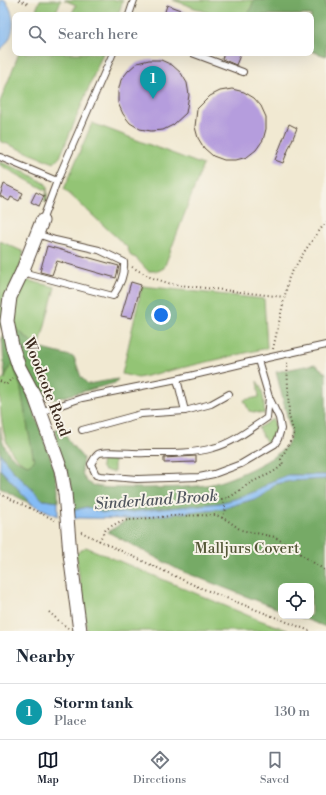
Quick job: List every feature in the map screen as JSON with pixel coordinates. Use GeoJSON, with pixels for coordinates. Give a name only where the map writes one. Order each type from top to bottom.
{"type":"FeatureCollection","features":[{"type":"Feature","properties":{"kind":"street","name":"Woodcote Road"},"geometry":{"type":"LineString","coordinates":[[42,221],[22,272],[10,297],[7,321],[12,346],[19,367],[35,397],[61,470],[65,493],[70,554],[80,630]]}},
{"type":"Feature","properties":{"kind":"lane"},"geometry":{"type":"LineString","coordinates":[[130,12],[134,0]]}},
{"type":"Feature","properties":{"kind":"lane","name":"Woodcote Road"},"geometry":{"type":"LineString","coordinates":[[42,221],[57,181],[112,56]]}},
{"type":"Feature","properties":{"kind":"lane"},"geometry":{"type":"LineString","coordinates":[[200,56],[242,72]]}},
{"type":"Feature","properties":{"kind":"lane"},"geometry":{"type":"LineString","coordinates":[[0,157],[57,181]]}},
{"type":"Feature","properties":{"kind":"lane"},"geometry":{"type":"LineString","coordinates":[[22,272],[113,296],[120,285],[124,262],[99,250],[55,240],[37,234]]}},
{"type":"Feature","properties":{"kind":"lane"},"geometry":{"type":"LineString","coordinates":[[40,412],[82,398],[177,379],[326,345]]}},
{"type":"Feature","properties":{"kind":"lane"},"geometry":{"type":"LineString","coordinates":[[258,360],[269,397],[279,418],[281,429],[275,444],[241,464],[214,474],[194,477],[137,479],[113,478],[96,475],[93,470],[91,464],[98,453],[131,454],[195,452],[214,448],[230,442],[267,418],[269,397]]}},
{"type":"Feature","properties":{"kind":"lane"},"geometry":{"type":"LineString","coordinates":[[177,379],[185,411]]}},
{"type":"Feature","properties":{"kind":"lane"},"geometry":{"type":"LineString","coordinates":[[82,430],[141,414],[185,411],[211,404],[229,394]]}},
{"type":"Feature","properties":{"kind":"path"},"geometry":{"type":"LineString","coordinates":[[19,0],[29,4]]}},
{"type":"Feature","properties":{"kind":"path"},"geometry":{"type":"LineString","coordinates":[[273,356],[273,347],[289,277],[306,249],[326,222]]}},
{"type":"Feature","properties":{"kind":"path"},"geometry":{"type":"LineString","coordinates":[[124,262],[150,277],[171,284],[284,297]]}},
{"type":"Feature","properties":{"kind":"path"},"geometry":{"type":"LineString","coordinates":[[0,494],[57,520]]}},
{"type":"Feature","properties":{"kind":"path"},"geometry":{"type":"LineString","coordinates":[[222,499],[226,509],[222,518]]}},
{"type":"Feature","properties":{"kind":"path"},"geometry":{"type":"LineString","coordinates":[[99,541],[106,529],[121,521],[170,516],[216,515],[240,530],[275,537],[326,571]]}},
{"type":"Feature","properties":{"kind":"path"},"geometry":{"type":"LineString","coordinates":[[78,531],[196,586],[310,631]]}},
{"type":"Feature","properties":{"kind":"path"},"geometry":{"type":"LineString","coordinates":[[49,612],[67,628],[80,630]]}},
{"type":"Feature","properties":{"kind":"green space"},"geometry":{"type":"Polygon","coordinates":[[[40,0],[61,0],[56,12],[35,12],[40,0]]]}},
{"type":"Feature","properties":{"kind":"green space"},"geometry":{"type":"Polygon","coordinates":[[[64,0],[123,0],[119,12],[72,12],[76,5],[64,0]]]}},
{"type":"Feature","properties":{"kind":"green space"},"geometry":{"type":"Polygon","coordinates":[[[173,0],[326,0],[326,56],[314,52],[314,12],[206,12],[173,0]]]}},
{"type":"Feature","properties":{"kind":"green space"},"geometry":{"type":"Polygon","coordinates":[[[254,0],[326,0],[326,56],[314,52],[314,12],[249,12],[254,0]]]}},
{"type":"Feature","properties":{"kind":"green space"},"geometry":{"type":"Polygon","coordinates":[[[18,56],[102,56],[60,157],[54,163],[0,141],[0,102],[18,56]]]}},
{"type":"Feature","properties":{"kind":"green space"},"geometry":{"type":"Polygon","coordinates":[[[92,123],[203,165],[164,268],[158,271],[148,271],[136,258],[131,256],[127,247],[64,189],[92,123]]]}},
{"type":"Feature","properties":{"kind":"green space"},"geometry":{"type":"Polygon","coordinates":[[[0,162],[24,171],[46,184],[47,191],[0,165],[0,162]]]}},
{"type":"Feature","properties":{"kind":"green space"},"geometry":{"type":"Polygon","coordinates":[[[47,191],[47,201],[44,201],[47,191]]]}},
{"type":"Feature","properties":{"kind":"green space"},"geometry":{"type":"Polygon","coordinates":[[[0,241],[24,252],[5,326],[0,328],[0,241]]]}},
{"type":"Feature","properties":{"kind":"green space"},"geometry":{"type":"Polygon","coordinates":[[[26,280],[55,287],[39,348],[13,326],[11,309],[20,283],[26,280]]]}},
{"type":"Feature","properties":{"kind":"green space"},"geometry":{"type":"Polygon","coordinates":[[[142,286],[264,299],[267,348],[138,378],[122,374],[142,286]]]}},
{"type":"Feature","properties":{"kind":"green space"},"geometry":{"type":"Polygon","coordinates":[[[13,326],[39,348],[74,357],[81,377],[88,384],[118,379],[115,383],[55,399],[46,399],[40,396],[25,370],[13,326]]]}},
{"type":"Feature","properties":{"kind":"green space"},"geometry":{"type":"Polygon","coordinates":[[[7,335],[54,468],[58,489],[58,502],[43,500],[11,469],[0,453],[0,426],[2,440],[7,451],[15,459],[28,465],[34,461],[21,388],[13,364],[8,369],[5,379],[2,336],[7,335]]]}},
{"type":"Feature","properties":{"kind":"green space"},"geometry":{"type":"Polygon","coordinates":[[[13,363],[21,388],[34,461],[28,465],[19,460],[12,452],[7,442],[1,419],[0,382],[13,363]]]}},
{"type":"Feature","properties":{"kind":"green space"},"geometry":{"type":"Polygon","coordinates":[[[315,364],[326,373],[326,475],[288,475],[270,482],[259,490],[220,503],[121,513],[103,513],[86,507],[73,511],[71,483],[58,449],[55,430],[60,427],[71,444],[83,458],[82,468],[86,481],[99,487],[159,488],[198,486],[215,483],[226,480],[261,464],[280,452],[286,446],[291,432],[276,372],[315,364]]]}},
{"type":"Feature","properties":{"kind":"green space"},"geometry":{"type":"Polygon","coordinates":[[[257,381],[261,388],[263,397],[264,414],[249,411],[244,400],[259,397],[257,381]]]}},
{"type":"Feature","properties":{"kind":"green space"},"geometry":{"type":"Polygon","coordinates":[[[273,419],[275,433],[273,438],[267,443],[258,428],[273,419]]]}},
{"type":"Feature","properties":{"kind":"green space"},"geometry":{"type":"Polygon","coordinates":[[[114,455],[114,472],[104,471],[101,466],[102,459],[106,456],[114,455]]]}},
{"type":"Feature","properties":{"kind":"green space"},"geometry":{"type":"Polygon","coordinates":[[[0,469],[33,505],[0,488],[0,469]]]}},
{"type":"Feature","properties":{"kind":"green space","name":"Malljurs Covert"},"geometry":{"type":"Polygon","coordinates":[[[326,479],[326,627],[305,619],[314,619],[314,583],[278,583],[278,609],[179,570],[108,532],[128,519],[224,508],[261,497],[276,484],[291,481],[326,479]]]}},
{"type":"Feature","properties":{"kind":"green space"},"geometry":{"type":"Polygon","coordinates":[[[86,547],[254,618],[290,631],[87,631],[76,554],[86,547]]]}},
{"type":"Feature","properties":{"kind":"water"},"geometry":{"type":"Polygon","coordinates":[[[0,0],[5,0],[12,13],[12,33],[5,45],[0,50],[0,0]]]}},
{"type":"Feature","properties":{"kind":"water"},"geometry":{"type":"Polygon","coordinates":[[[0,453],[11,469],[43,500],[58,502],[58,516],[33,505],[0,469],[0,453]]]}},
{"type":"Feature","properties":{"kind":"water"},"geometry":{"type":"Polygon","coordinates":[[[288,475],[326,475],[326,479],[291,481],[276,484],[261,497],[224,508],[128,519],[73,519],[73,511],[86,507],[103,513],[121,513],[220,503],[259,490],[270,482],[288,475]]]}},
{"type":"Feature","properties":{"kind":"building"},"geometry":{"type":"Polygon","coordinates":[[[167,5],[186,12],[165,12],[167,5]]]}},
{"type":"Feature","properties":{"kind":"building"},"geometry":{"type":"Polygon","coordinates":[[[223,56],[240,56],[236,65],[222,59],[223,56]]]}},
{"type":"Feature","properties":{"kind":"building"},"geometry":{"type":"Polygon","coordinates":[[[149,60],[161,60],[172,65],[181,73],[187,83],[189,95],[186,113],[173,125],[163,130],[151,131],[140,129],[130,123],[123,114],[118,103],[118,92],[121,80],[137,63],[149,60]]]}},
{"type":"Feature","properties":{"kind":"building"},"geometry":{"type":"Polygon","coordinates":[[[232,89],[244,92],[254,98],[261,106],[266,117],[266,129],[263,140],[256,150],[247,157],[236,160],[224,160],[213,156],[204,148],[198,138],[195,127],[197,109],[210,96],[220,91],[232,89]]]}},
{"type":"Feature","properties":{"kind":"building"},"geometry":{"type":"Polygon","coordinates":[[[289,124],[297,128],[283,163],[275,160],[289,124]]]}},
{"type":"Feature","properties":{"kind":"building"},"geometry":{"type":"Polygon","coordinates":[[[4,184],[23,193],[19,201],[11,197],[9,201],[0,196],[4,184]]]}},
{"type":"Feature","properties":{"kind":"building"},"geometry":{"type":"Polygon","coordinates":[[[36,192],[44,196],[39,206],[31,202],[36,192]]]}},
{"type":"Feature","properties":{"kind":"building"},"geometry":{"type":"Polygon","coordinates":[[[47,246],[119,266],[116,278],[57,261],[52,275],[40,272],[47,246]]]}},
{"type":"Feature","properties":{"kind":"building"},"geometry":{"type":"Polygon","coordinates":[[[131,282],[141,285],[132,318],[121,316],[131,282]]]}},
{"type":"Feature","properties":{"kind":"building"},"geometry":{"type":"Polygon","coordinates":[[[196,456],[196,462],[164,463],[164,458],[196,456]]]}},
{"type":"Feature","properties":{"kind":"place","name":"Storm tank"},"geometry":{"type":"Point","coordinates":[153,99]}},
{"type":"Feature","properties":{"kind":"water label","name":"Sinderland Brook"},"geometry":{"type":"Point","coordinates":[156,499]}}]}
